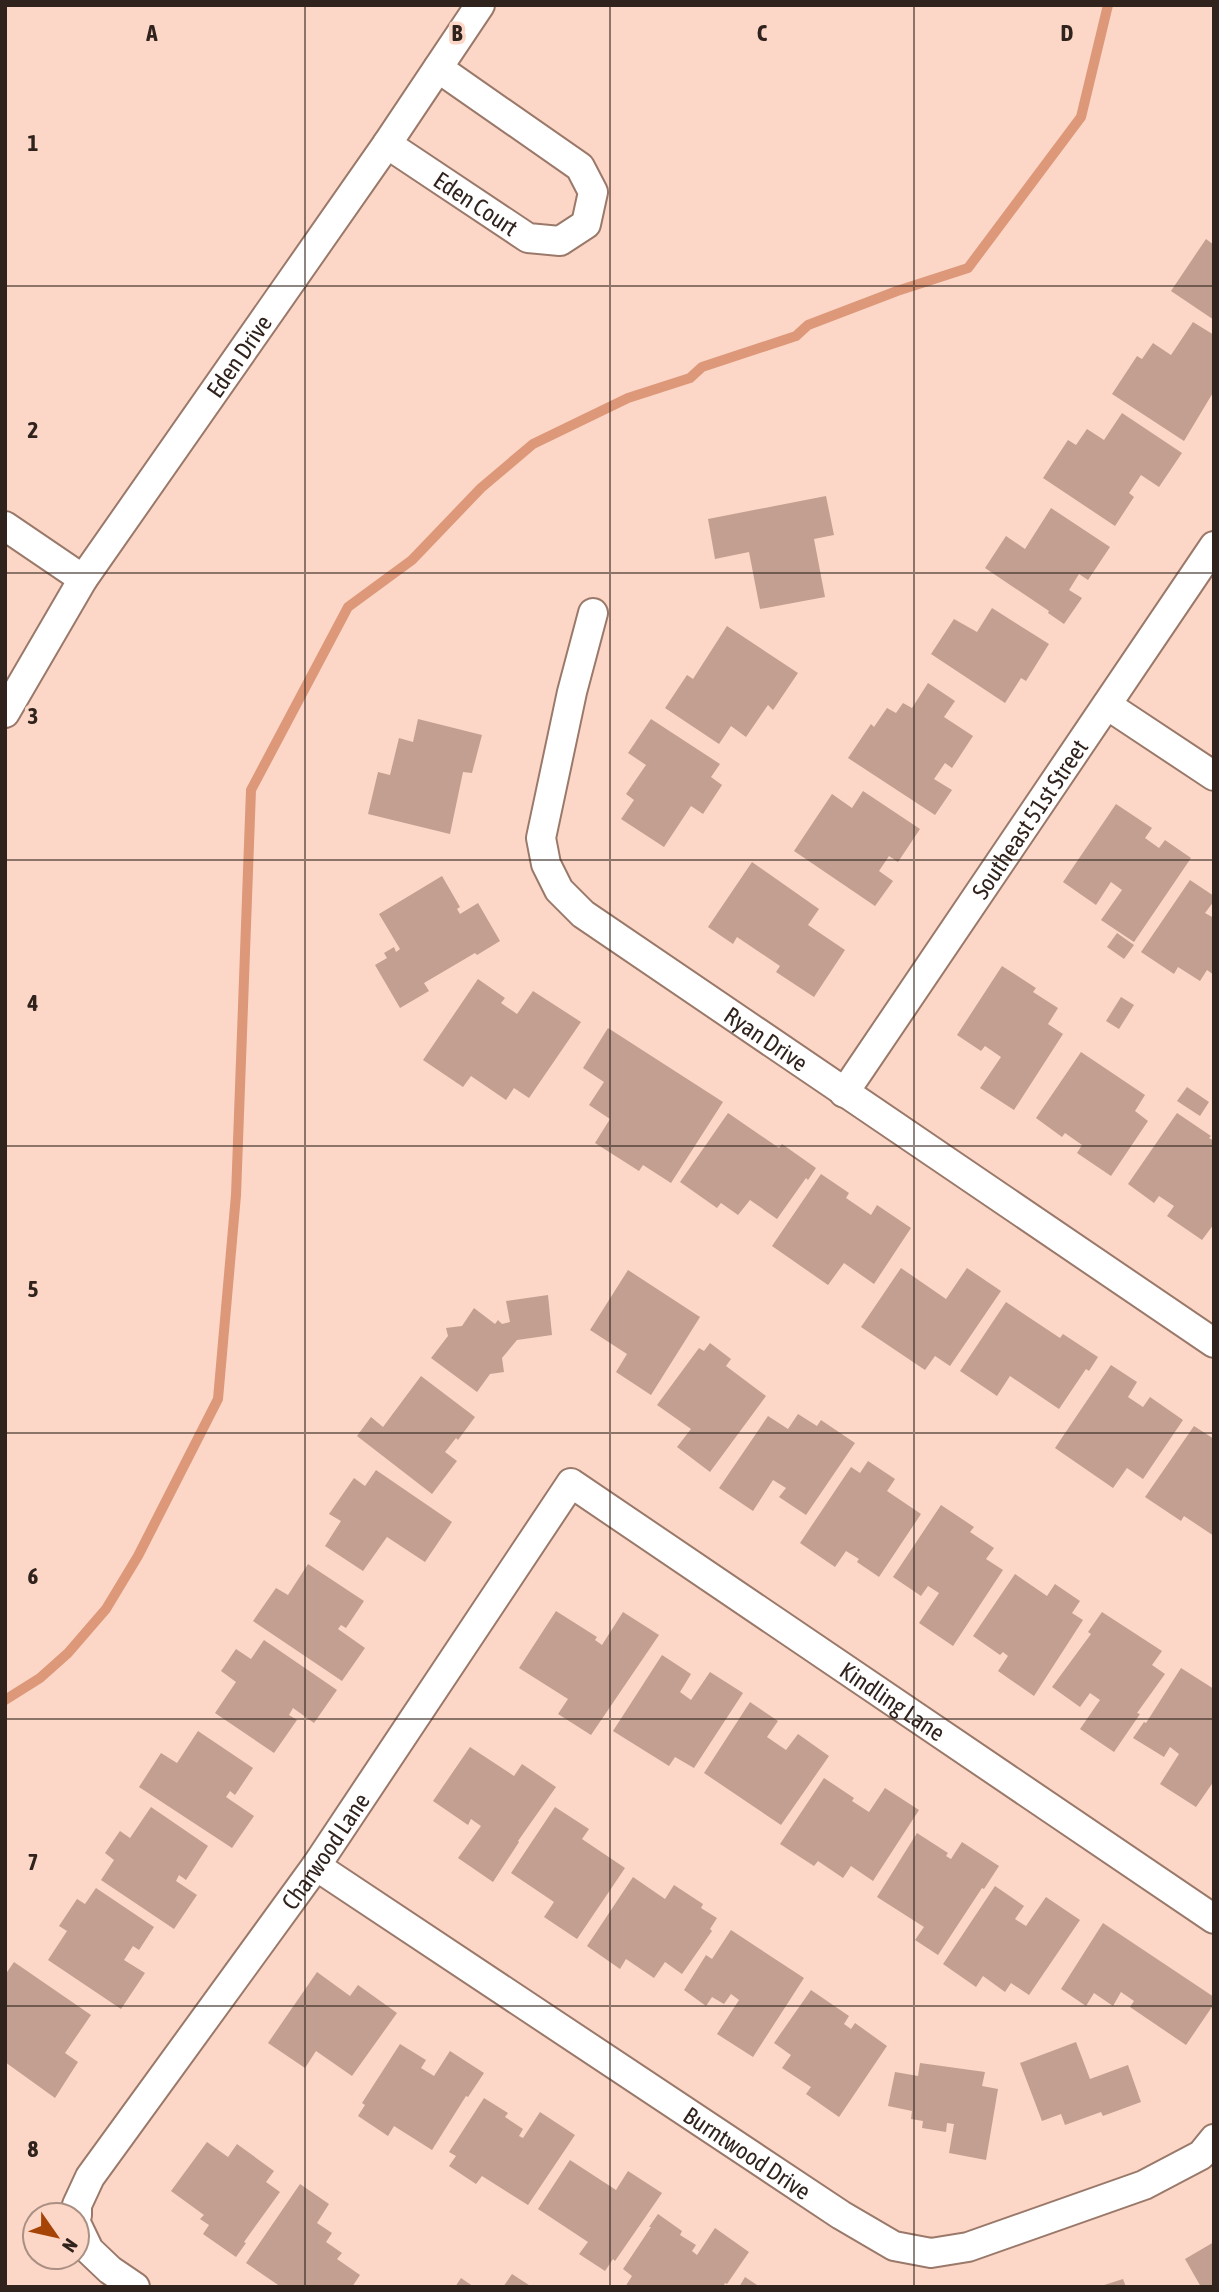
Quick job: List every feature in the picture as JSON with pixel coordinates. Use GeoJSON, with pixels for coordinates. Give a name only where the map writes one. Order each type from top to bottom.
{"type":"FeatureCollection","features":[{"type":"Feature","properties":{"kind":"street","name":"Eden Drive"},"geometry":{"type":"LineString","coordinates":[[5,713],[83,579],[387,144],[480,5]]}},
{"type":"Feature","properties":{"kind":"street","name":"Eden Court"},"geometry":{"type":"LineString","coordinates":[[387,144],[528,238],[560,241],[586,224],[593,192],[580,167],[438,68]]}},
{"type":"Feature","properties":{"kind":"street"},"geometry":{"type":"LineString","coordinates":[[5,526],[83,579]]}},
{"type":"Feature","properties":{"kind":"street","name":"Southeast 51st Street"},"geometry":{"type":"LineString","coordinates":[[844,1093],[1214,547]]}},
{"type":"Feature","properties":{"kind":"street","name":"Ryan Drive"},"geometry":{"type":"LineString","coordinates":[[593,613],[572,692],[541,838],[545,864],[559,890],[583,914],[1214,1343]]}},
{"type":"Feature","properties":{"kind":"street"},"geometry":{"type":"LineString","coordinates":[[1107,705],[1214,776]]}},
{"type":"Feature","properties":{"kind":"street","name":"Charwood Lane"},"geometry":{"type":"LineString","coordinates":[[79,2201],[90,2177],[316,1866],[571,1483]]}},
{"type":"Feature","properties":{"kind":"street","name":"Kindling Lane"},"geometry":{"type":"LineString","coordinates":[[571,1483],[1214,1919]]}},
{"type":"Feature","properties":{"kind":"street","name":"Burntwood Drive"},"geometry":{"type":"LineString","coordinates":[[316,1866],[841,2216],[894,2246],[930,2253],[968,2247],[1144,2185],[1201,2155],[1214,2139]]}},
{"type":"Feature","properties":{"kind":"street"},"geometry":{"type":"LineString","coordinates":[[91,2252],[110,2270],[135,2287]]}},
{"type":"Feature","properties":{"kind":"building"},"geometry":{"type":"Polygon","coordinates":[[[1206,239],[1214,245],[1214,320],[1171,291],[1206,239]]]}},
{"type":"Feature","properties":{"kind":"building"},"geometry":{"type":"Polygon","coordinates":[[[1193,322],[1214,335],[1214,391],[1184,441],[1112,394],[1137,356],[1142,359],[1153,343],[1171,355],[1193,322]]]}},
{"type":"Feature","properties":{"kind":"building"},"geometry":{"type":"Polygon","coordinates":[[[1122,413],[1182,453],[1159,487],[1141,475],[1129,493],[1134,497],[1115,526],[1043,478],[1068,440],[1076,445],[1087,429],[1104,440],[1122,413]]]}},
{"type":"Feature","properties":{"kind":"building"},"geometry":{"type":"Polygon","coordinates":[[[826,496],[834,535],[814,539],[825,597],[760,609],[749,552],[715,559],[708,519],[826,496]]]}},
{"type":"Feature","properties":{"kind":"building"},"geometry":{"type":"Polygon","coordinates":[[[1051,508],[1110,547],[1088,580],[1079,574],[1069,590],[1082,598],[1064,624],[985,568],[1006,536],[1025,549],[1051,508]]]}},
{"type":"Feature","properties":{"kind":"building"},"geometry":{"type":"Polygon","coordinates":[[[992,608],[1049,644],[1026,681],[1021,678],[1005,703],[931,654],[954,619],[977,632],[992,608]]]}},
{"type":"Feature","properties":{"kind":"building"},"geometry":{"type":"Polygon","coordinates":[[[727,626],[798,673],[773,710],[768,705],[746,737],[731,726],[719,744],[665,708],[687,675],[693,679],[727,626]]]}},
{"type":"Feature","properties":{"kind":"building"},"geometry":{"type":"Polygon","coordinates":[[[928,683],[955,701],[944,717],[973,736],[952,768],[945,763],[934,779],[952,790],[935,815],[848,758],[871,724],[874,727],[887,708],[896,713],[903,703],[912,708],[928,683]]]}},
{"type":"Feature","properties":{"kind":"building"},"geometry":{"type":"Polygon","coordinates":[[[418,719],[482,735],[472,773],[463,772],[450,834],[368,814],[378,772],[390,775],[399,738],[413,742],[418,719]]]}},
{"type":"Feature","properties":{"kind":"building"},"geometry":{"type":"Polygon","coordinates":[[[651,719],[720,764],[711,777],[722,785],[703,814],[691,806],[664,847],[621,819],[634,800],[626,794],[646,765],[628,753],[651,719]]]}},
{"type":"Feature","properties":{"kind":"building"},"geometry":{"type":"Polygon","coordinates":[[[863,791],[920,829],[898,862],[889,856],[879,871],[893,881],[875,906],[794,851],[832,794],[852,808],[863,791]]]}},
{"type":"Feature","properties":{"kind":"building"},"geometry":{"type":"Polygon","coordinates":[[[1116,804],[1152,828],[1145,838],[1159,848],[1165,840],[1191,858],[1134,942],[1101,920],[1122,890],[1111,882],[1096,905],[1063,882],[1116,804]]]}},
{"type":"Feature","properties":{"kind":"building"},"geometry":{"type":"Polygon","coordinates":[[[752,862],[819,909],[808,925],[845,950],[814,997],[776,972],[780,966],[737,937],[733,944],[708,927],[752,862]]]}},
{"type":"Feature","properties":{"kind":"building"},"geometry":{"type":"Polygon","coordinates":[[[442,876],[460,907],[457,909],[460,914],[478,903],[500,941],[424,983],[429,991],[400,1008],[375,965],[387,958],[384,953],[394,947],[396,952],[400,949],[379,914],[442,876]]]}},
{"type":"Feature","properties":{"kind":"building"},"geometry":{"type":"Polygon","coordinates":[[[1190,880],[1214,896],[1214,901],[1205,913],[1214,918],[1214,975],[1207,970],[1200,981],[1178,967],[1174,974],[1141,952],[1190,880]]]}},
{"type":"Feature","properties":{"kind":"building"},"geometry":{"type":"Polygon","coordinates":[[[1117,933],[1134,945],[1124,959],[1107,947],[1117,933]]]}},
{"type":"Feature","properties":{"kind":"building"},"geometry":{"type":"Polygon","coordinates":[[[1002,966],[1036,988],[1033,992],[1058,1008],[1048,1024],[1063,1034],[1014,1110],[980,1088],[1001,1057],[985,1046],[981,1051],[957,1035],[1002,966]]]}},
{"type":"Feature","properties":{"kind":"building"},"geometry":{"type":"Polygon","coordinates":[[[478,979],[505,998],[501,1003],[517,1014],[533,991],[581,1022],[529,1098],[514,1088],[506,1100],[471,1076],[463,1087],[423,1060],[478,979]]]}},
{"type":"Feature","properties":{"kind":"building"},"geometry":{"type":"Polygon","coordinates":[[[1121,997],[1134,1005],[1119,1029],[1106,1021],[1121,997]]]}},
{"type":"Feature","properties":{"kind":"building"},"geometry":{"type":"Polygon","coordinates":[[[608,1028],[723,1102],[671,1183],[643,1165],[639,1171],[595,1143],[610,1119],[589,1105],[604,1082],[583,1068],[608,1028]]]}},
{"type":"Feature","properties":{"kind":"building"},"geometry":{"type":"Polygon","coordinates":[[[1081,1052],[1145,1095],[1135,1111],[1148,1121],[1111,1176],[1077,1153],[1082,1145],[1065,1133],[1062,1137],[1036,1118],[1081,1052]]]}},
{"type":"Feature","properties":{"kind":"building"},"geometry":{"type":"Polygon","coordinates":[[[1187,1087],[1209,1102],[1200,1116],[1177,1101],[1187,1087]]]}},
{"type":"Feature","properties":{"kind":"building"},"geometry":{"type":"Polygon","coordinates":[[[728,1113],[779,1148],[782,1144],[816,1168],[777,1219],[750,1200],[738,1215],[721,1203],[717,1208],[680,1182],[728,1113]]]}},
{"type":"Feature","properties":{"kind":"building"},"geometry":{"type":"Polygon","coordinates":[[[1177,1113],[1211,1136],[1209,1138],[1214,1141],[1214,1224],[1202,1240],[1167,1216],[1174,1206],[1159,1196],[1154,1203],[1128,1184],[1177,1113]]]}},
{"type":"Feature","properties":{"kind":"building"},"geometry":{"type":"Polygon","coordinates":[[[821,1174],[849,1193],[846,1198],[871,1215],[877,1205],[911,1228],[874,1284],[844,1263],[828,1285],[772,1246],[821,1174]]]}},
{"type":"Feature","properties":{"kind":"building"},"geometry":{"type":"Polygon","coordinates":[[[901,1268],[946,1299],[967,1268],[1001,1291],[950,1366],[935,1356],[925,1370],[861,1327],[901,1268]]]}},
{"type":"Feature","properties":{"kind":"building"},"geometry":{"type":"Polygon","coordinates":[[[628,1270],[700,1317],[651,1395],[616,1372],[627,1354],[590,1330],[628,1270]]]}},
{"type":"Feature","properties":{"kind":"building"},"geometry":{"type":"Polygon","coordinates":[[[548,1295],[552,1335],[517,1340],[502,1358],[504,1372],[490,1374],[477,1392],[431,1358],[448,1336],[446,1328],[462,1326],[474,1308],[495,1324],[498,1320],[502,1324],[510,1322],[506,1301],[548,1295]]]}},
{"type":"Feature","properties":{"kind":"building"},"geometry":{"type":"Polygon","coordinates":[[[1006,1302],[1060,1338],[1063,1334],[1098,1357],[1089,1371],[1086,1369],[1059,1409],[1010,1376],[997,1396],[960,1371],[1006,1302]]]}},
{"type":"Feature","properties":{"kind":"building"},"geometry":{"type":"Polygon","coordinates":[[[710,1343],[731,1359],[726,1366],[766,1396],[710,1472],[677,1447],[691,1429],[657,1405],[699,1348],[704,1351],[710,1343]]]}},
{"type":"Feature","properties":{"kind":"building"},"geometry":{"type":"Polygon","coordinates":[[[1111,1365],[1137,1382],[1128,1397],[1143,1407],[1150,1397],[1183,1420],[1143,1479],[1127,1468],[1113,1488],[1055,1448],[1111,1365]]]}},
{"type":"Feature","properties":{"kind":"building"},"geometry":{"type":"Polygon","coordinates":[[[421,1376],[475,1417],[445,1452],[457,1461],[432,1494],[357,1436],[371,1417],[383,1427],[421,1376]]]}},
{"type":"Feature","properties":{"kind":"building"},"geometry":{"type":"Polygon","coordinates":[[[798,1414],[817,1426],[821,1420],[855,1443],[806,1515],[779,1497],[786,1488],[773,1480],[753,1511],[719,1488],[768,1416],[788,1429],[798,1414]]]}},
{"type":"Feature","properties":{"kind":"building"},"geometry":{"type":"Polygon","coordinates":[[[1194,1426],[1214,1439],[1214,1536],[1184,1516],[1181,1521],[1145,1497],[1194,1426]]]}},
{"type":"Feature","properties":{"kind":"building"},"geometry":{"type":"Polygon","coordinates":[[[868,1461],[895,1479],[887,1491],[921,1514],[879,1577],[846,1551],[835,1567],[800,1543],[851,1467],[860,1473],[868,1461]]]}},
{"type":"Feature","properties":{"kind":"building"},"geometry":{"type":"Polygon","coordinates":[[[376,1470],[452,1522],[425,1562],[387,1537],[363,1571],[325,1546],[341,1521],[329,1514],[354,1478],[365,1486],[376,1470]]]}},
{"type":"Feature","properties":{"kind":"building"},"geometry":{"type":"Polygon","coordinates":[[[941,1505],[974,1527],[970,1532],[994,1548],[986,1559],[1003,1570],[953,1646],[919,1623],[939,1593],[928,1586],[921,1596],[893,1577],[941,1505]]]}},
{"type":"Feature","properties":{"kind":"building"},"geometry":{"type":"Polygon","coordinates":[[[308,1564],[364,1601],[346,1628],[341,1625],[338,1629],[365,1648],[342,1681],[253,1621],[276,1588],[288,1595],[308,1564]]]}},
{"type":"Feature","properties":{"kind":"building"},"geometry":{"type":"Polygon","coordinates":[[[1015,1574],[1047,1596],[1055,1584],[1080,1601],[1072,1613],[1083,1620],[1034,1696],[998,1671],[1008,1656],[1003,1652],[1000,1655],[973,1636],[1015,1574]]]}},
{"type":"Feature","properties":{"kind":"building"},"geometry":{"type":"Polygon","coordinates":[[[556,1611],[597,1637],[595,1640],[602,1645],[623,1612],[659,1635],[591,1735],[558,1714],[568,1699],[519,1668],[556,1611]]]}},
{"type":"Feature","properties":{"kind":"building"},"geometry":{"type":"Polygon","coordinates":[[[1102,1612],[1162,1651],[1152,1665],[1165,1674],[1114,1752],[1080,1729],[1100,1700],[1090,1693],[1080,1707],[1052,1687],[1091,1634],[1088,1632],[1102,1612]]]}},
{"type":"Feature","properties":{"kind":"building"},"geometry":{"type":"Polygon","coordinates":[[[264,1640],[337,1690],[314,1723],[293,1708],[289,1715],[297,1720],[274,1753],[215,1713],[236,1682],[221,1671],[236,1649],[251,1659],[264,1640]]]}},
{"type":"Feature","properties":{"kind":"building"},"geometry":{"type":"Polygon","coordinates":[[[662,1655],[691,1674],[680,1692],[691,1700],[710,1672],[743,1693],[694,1768],[675,1757],[669,1766],[613,1731],[662,1655]]]}},
{"type":"Feature","properties":{"kind":"building"},"geometry":{"type":"Polygon","coordinates":[[[1181,1668],[1214,1689],[1214,1781],[1196,1807],[1160,1784],[1179,1754],[1170,1747],[1164,1757],[1133,1738],[1144,1722],[1146,1723],[1181,1668]]]}},
{"type":"Feature","properties":{"kind":"building"},"geometry":{"type":"Polygon","coordinates":[[[750,1702],[778,1721],[767,1737],[786,1750],[798,1734],[829,1756],[781,1825],[704,1773],[750,1702]]]}},
{"type":"Feature","properties":{"kind":"building"},"geometry":{"type":"Polygon","coordinates":[[[198,1731],[253,1768],[235,1795],[230,1791],[226,1797],[254,1816],[232,1848],[139,1787],[161,1753],[177,1763],[198,1731]]]}},
{"type":"Feature","properties":{"kind":"building"},"geometry":{"type":"Polygon","coordinates":[[[470,1747],[514,1776],[522,1764],[556,1787],[493,1882],[458,1858],[481,1826],[471,1819],[468,1825],[433,1801],[470,1747]]]}},
{"type":"Feature","properties":{"kind":"building"},"geometry":{"type":"Polygon","coordinates":[[[824,1778],[854,1798],[852,1801],[869,1812],[885,1788],[919,1810],[873,1881],[851,1866],[843,1878],[818,1861],[814,1866],[780,1844],[824,1778]]]}},
{"type":"Feature","properties":{"kind":"building"},"geometry":{"type":"Polygon","coordinates":[[[151,1807],[208,1846],[186,1880],[179,1875],[176,1881],[197,1895],[174,1929],[101,1880],[114,1860],[105,1853],[120,1831],[130,1838],[151,1807]]]}},
{"type":"Feature","properties":{"kind":"building"},"geometry":{"type":"Polygon","coordinates":[[[555,1807],[589,1829],[582,1839],[625,1868],[577,1939],[544,1917],[554,1902],[511,1873],[555,1807]]]}},
{"type":"Feature","properties":{"kind":"building"},"geometry":{"type":"Polygon","coordinates":[[[917,1833],[948,1853],[946,1856],[951,1859],[962,1842],[999,1866],[938,1955],[915,1940],[924,1927],[877,1897],[917,1833]]]}},
{"type":"Feature","properties":{"kind":"building"},"geometry":{"type":"Polygon","coordinates":[[[633,1877],[665,1899],[674,1885],[703,1904],[701,1908],[717,1918],[710,1929],[712,1931],[682,1974],[665,1962],[654,1978],[626,1959],[620,1969],[587,1946],[633,1877]]]}},
{"type":"Feature","properties":{"kind":"building"},"geometry":{"type":"Polygon","coordinates":[[[995,1886],[1024,1906],[1015,1919],[1026,1926],[1046,1897],[1080,1920],[1029,1995],[1011,1983],[1005,1992],[983,1976],[976,1987],[943,1964],[995,1886]]]}},
{"type":"Feature","properties":{"kind":"building"},"geometry":{"type":"Polygon","coordinates":[[[96,1888],[154,1927],[139,1950],[133,1946],[124,1960],[145,1973],[121,2009],[48,1960],[67,1931],[59,1926],[77,1899],[85,1904],[96,1888]]]}},
{"type":"Feature","properties":{"kind":"building"},"geometry":{"type":"Polygon","coordinates":[[[1103,1923],[1214,1997],[1214,2004],[1186,2045],[1130,2007],[1134,2001],[1121,1992],[1113,2006],[1094,1993],[1086,2006],[1061,1989],[1103,1923]]]}},
{"type":"Feature","properties":{"kind":"building"},"geometry":{"type":"Polygon","coordinates":[[[731,1930],[804,1978],[753,2057],[717,2034],[739,2000],[731,1994],[724,2004],[712,1997],[706,2006],[684,1990],[706,1955],[712,1959],[731,1930]]]}},
{"type":"Feature","properties":{"kind":"building"},"geometry":{"type":"Polygon","coordinates":[[[14,1962],[91,2015],[65,2053],[78,2062],[55,2098],[5,2062],[5,1975],[14,1962]]]}},
{"type":"Feature","properties":{"kind":"building"},"geometry":{"type":"Polygon","coordinates":[[[317,1972],[350,1996],[358,1985],[397,2013],[352,2076],[316,2051],[305,2068],[268,2043],[317,1972]]]}},
{"type":"Feature","properties":{"kind":"building"},"geometry":{"type":"Polygon","coordinates":[[[811,1990],[849,2016],[844,2024],[851,2029],[855,2023],[887,2046],[839,2117],[806,2094],[811,2087],[782,2068],[791,2055],[774,2043],[811,1990]]]}},
{"type":"Feature","properties":{"kind":"building"},"geometry":{"type":"Polygon","coordinates":[[[1076,2042],[1090,2079],[1128,2065],[1141,2102],[1103,2116],[1101,2112],[1065,2125],[1061,2114],[1042,2121],[1020,2063],[1076,2042]]]}},
{"type":"Feature","properties":{"kind":"building"},"geometry":{"type":"Polygon","coordinates":[[[400,2044],[426,2060],[421,2068],[434,2076],[450,2051],[484,2073],[432,2150],[394,2126],[388,2136],[358,2116],[365,2105],[362,2103],[400,2044]]]}},
{"type":"Feature","properties":{"kind":"building"},"geometry":{"type":"Polygon","coordinates":[[[920,2063],[985,2072],[982,2086],[998,2089],[986,2160],[949,2153],[954,2124],[947,2123],[946,2132],[922,2128],[923,2121],[911,2119],[912,2111],[888,2106],[895,2072],[918,2076],[920,2063]]]}},
{"type":"Feature","properties":{"kind":"building"},"geometry":{"type":"Polygon","coordinates":[[[484,2098],[508,2113],[505,2117],[523,2129],[519,2136],[523,2138],[540,2112],[575,2135],[528,2205],[482,2176],[476,2184],[449,2166],[456,2156],[449,2152],[484,2098]]]}},
{"type":"Feature","properties":{"kind":"building"},"geometry":{"type":"Polygon","coordinates":[[[207,2142],[228,2157],[237,2144],[274,2171],[266,2182],[280,2192],[236,2257],[203,2234],[209,2225],[200,2219],[204,2215],[171,2191],[207,2142]]]}},
{"type":"Feature","properties":{"kind":"building"},"geometry":{"type":"Polygon","coordinates":[[[570,2160],[616,2190],[628,2171],[662,2193],[615,2261],[613,2259],[605,2271],[579,2254],[588,2242],[538,2209],[570,2160]]]}},
{"type":"Feature","properties":{"kind":"building"},"geometry":{"type":"Polygon","coordinates":[[[300,2184],[329,2204],[317,2223],[332,2233],[326,2242],[342,2253],[337,2259],[360,2275],[352,2287],[281,2287],[246,2263],[300,2184]]]}},
{"type":"Feature","properties":{"kind":"building"},"geometry":{"type":"Polygon","coordinates":[[[658,2214],[682,2231],[680,2235],[696,2245],[692,2251],[697,2255],[715,2228],[749,2252],[723,2287],[625,2287],[632,2276],[623,2269],[658,2214]]]}},
{"type":"Feature","properties":{"kind":"building"},"geometry":{"type":"Polygon","coordinates":[[[1214,2242],[1214,2287],[1201,2287],[1185,2259],[1214,2242]]]}},
{"type":"Feature","properties":{"kind":"building"},"geometry":{"type":"Polygon","coordinates":[[[512,2274],[532,2287],[503,2287],[512,2274]]]}},
{"type":"Feature","properties":{"kind":"building"},"geometry":{"type":"Polygon","coordinates":[[[745,2277],[760,2287],[739,2287],[745,2277]]]}},
{"type":"Feature","properties":{"kind":"building"},"geometry":{"type":"Polygon","coordinates":[[[461,2278],[474,2287],[455,2287],[461,2278]]]}},
{"type":"Feature","properties":{"kind":"building"},"geometry":{"type":"Polygon","coordinates":[[[1123,2279],[1126,2287],[1101,2287],[1101,2286],[1123,2279]]]}},
{"type":"Feature","properties":{"kind":"waterway"},"geometry":{"type":"LineString","coordinates":[[5,1700],[40,1678],[68,1653],[106,1609],[138,1556],[218,1399],[236,1195],[251,790],[348,607],[412,560],[481,488],[533,444],[628,398],[690,378],[702,367],[796,336],[808,325],[897,291],[968,268],[1081,117],[1108,5]]}}]}
